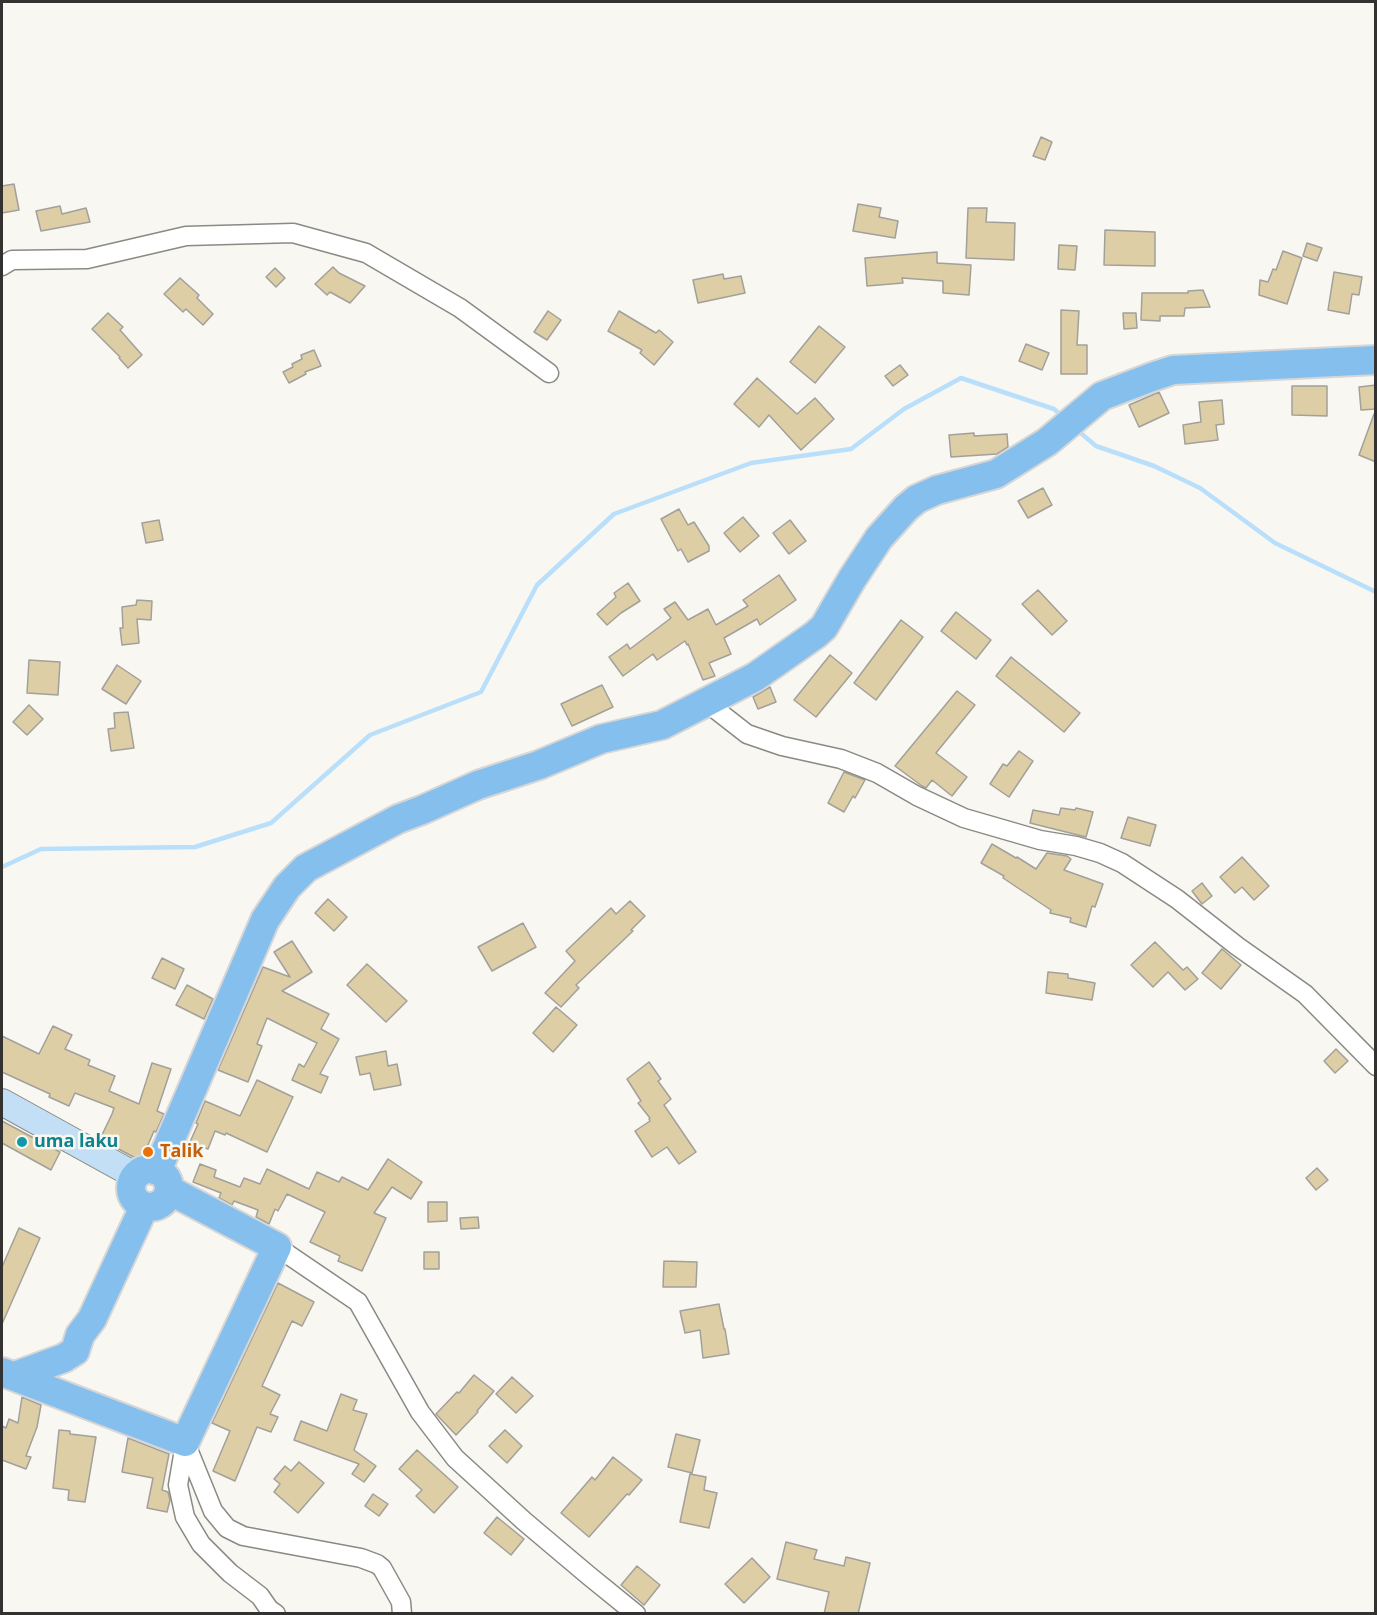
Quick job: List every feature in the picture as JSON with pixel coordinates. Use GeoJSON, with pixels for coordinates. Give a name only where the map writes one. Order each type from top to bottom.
{"type":"FeatureCollection","features":[{"type":"Feature","properties":{"kind":"main road"},"geometry":{"type":"LineString","coordinates":[[154,1179],[266,920],[287,887],[306,868],[398,819],[478,785],[539,765],[601,739],[662,725],[755,677],[824,627],[879,538],[906,508],[937,490],[996,474],[1047,442],[1102,396],[1173,370],[1376,360]]}},
{"type":"Feature","properties":{"kind":"main road"},"geometry":{"type":"LineString","coordinates":[[154,1179],[277,1247],[185,1442],[8,1374],[64,1358],[75,1351],[80,1335],[92,1318],[144,1206],[137,1203],[133,1197],[132,1182],[154,1179]]}},
{"type":"Feature","properties":{"kind":"street"},"geometry":{"type":"LineString","coordinates":[[2,266],[12,260],[87,259],[186,236],[293,233],[366,253],[460,308],[549,373]]}},
{"type":"Feature","properties":{"kind":"street"},"geometry":{"type":"LineString","coordinates":[[706,702],[747,734],[782,746],[850,762],[877,773],[917,796],[964,818],[1040,840],[1076,846],[1122,863],[1177,899],[1237,946],[1305,994],[1376,1066]]}},
{"type":"Feature","properties":{"kind":"street"},"geometry":{"type":"LineString","coordinates":[[2,1102],[154,1179]]}},
{"type":"Feature","properties":{"kind":"street"},"geometry":{"type":"LineString","coordinates":[[277,1247],[358,1302],[420,1412],[455,1458],[524,1521],[636,1614]]}},
{"type":"Feature","properties":{"kind":"street"},"geometry":{"type":"LineString","coordinates":[[185,1442],[178,1485],[185,1517],[201,1544],[230,1573],[260,1596],[269,1609],[276,1614]]}},
{"type":"Feature","properties":{"kind":"street"},"geometry":{"type":"LineString","coordinates":[[185,1442],[213,1510],[227,1528],[243,1536],[362,1557],[377,1564],[382,1568],[401,1602],[402,1614]]}},
{"type":"Feature","properties":{"kind":"building"},"geometry":{"type":"Polygon","coordinates":[[[1041,137],[1052,142],[1045,160],[1033,156],[1041,137]]]}},
{"type":"Feature","properties":{"kind":"building"},"geometry":{"type":"Polygon","coordinates":[[[14,184],[19,210],[2,213],[2,186],[14,184]]]}},
{"type":"Feature","properties":{"kind":"building"},"geometry":{"type":"Polygon","coordinates":[[[858,204],[881,208],[879,217],[898,221],[895,238],[853,231],[858,204]]]}},
{"type":"Feature","properties":{"kind":"building"},"geometry":{"type":"Polygon","coordinates":[[[60,206],[62,214],[86,208],[90,222],[41,231],[36,211],[60,206]]]}},
{"type":"Feature","properties":{"kind":"building"},"geometry":{"type":"Polygon","coordinates":[[[968,208],[987,208],[986,222],[1015,223],[1014,260],[966,258],[968,208]]]}},
{"type":"Feature","properties":{"kind":"building"},"geometry":{"type":"Polygon","coordinates":[[[1105,230],[1155,232],[1155,266],[1104,265],[1105,230]]]}},
{"type":"Feature","properties":{"kind":"building"},"geometry":{"type":"Polygon","coordinates":[[[1307,243],[1322,248],[1317,261],[1303,256],[1307,243]]]}},
{"type":"Feature","properties":{"kind":"building"},"geometry":{"type":"Polygon","coordinates":[[[1059,245],[1077,246],[1075,270],[1058,269],[1059,245]]]}},
{"type":"Feature","properties":{"kind":"building"},"geometry":{"type":"Polygon","coordinates":[[[1283,251],[1302,258],[1287,304],[1259,295],[1260,280],[1268,282],[1273,269],[1276,270],[1283,251]]]}},
{"type":"Feature","properties":{"kind":"building"},"geometry":{"type":"Polygon","coordinates":[[[937,252],[937,263],[971,265],[969,295],[943,293],[943,281],[902,278],[903,283],[867,286],[865,258],[937,252]]]}},
{"type":"Feature","properties":{"kind":"building"},"geometry":{"type":"Polygon","coordinates":[[[333,267],[339,273],[365,286],[350,303],[330,292],[327,295],[315,284],[333,267]]]}},
{"type":"Feature","properties":{"kind":"building"},"geometry":{"type":"Polygon","coordinates":[[[275,268],[285,278],[276,287],[266,277],[275,268]]]}},
{"type":"Feature","properties":{"kind":"building"},"geometry":{"type":"Polygon","coordinates":[[[1334,272],[1362,277],[1359,295],[1352,294],[1349,314],[1328,310],[1334,272]]]}},
{"type":"Feature","properties":{"kind":"building"},"geometry":{"type":"Polygon","coordinates":[[[723,274],[724,279],[741,276],[745,293],[698,303],[693,280],[723,274]]]}},
{"type":"Feature","properties":{"kind":"building"},"geometry":{"type":"Polygon","coordinates":[[[180,278],[199,295],[197,298],[213,314],[203,325],[186,309],[183,312],[164,294],[180,278]]]}},
{"type":"Feature","properties":{"kind":"building"},"geometry":{"type":"Polygon","coordinates":[[[1203,290],[1210,307],[1185,308],[1184,316],[1160,316],[1160,321],[1141,320],[1142,293],[1188,293],[1188,291],[1203,290]]]}},
{"type":"Feature","properties":{"kind":"building"},"geometry":{"type":"Polygon","coordinates":[[[1061,310],[1079,311],[1077,345],[1087,345],[1087,374],[1061,374],[1061,310]]]}},
{"type":"Feature","properties":{"kind":"building"},"geometry":{"type":"Polygon","coordinates":[[[548,311],[561,320],[547,340],[534,332],[548,311]]]}},
{"type":"Feature","properties":{"kind":"building"},"geometry":{"type":"Polygon","coordinates":[[[619,311],[656,333],[659,330],[673,342],[654,365],[640,353],[642,350],[608,331],[619,311]]]}},
{"type":"Feature","properties":{"kind":"building"},"geometry":{"type":"Polygon","coordinates":[[[108,313],[123,327],[120,330],[142,355],[128,368],[92,329],[108,313]]]}},
{"type":"Feature","properties":{"kind":"building"},"geometry":{"type":"Polygon","coordinates":[[[1123,313],[1136,313],[1137,328],[1124,329],[1123,313]]]}},
{"type":"Feature","properties":{"kind":"building"},"geometry":{"type":"Polygon","coordinates":[[[819,326],[845,347],[815,383],[790,362],[819,326]]]}},
{"type":"Feature","properties":{"kind":"building"},"geometry":{"type":"Polygon","coordinates":[[[1026,344],[1049,353],[1042,370],[1019,361],[1026,344]]]}},
{"type":"Feature","properties":{"kind":"building"},"geometry":{"type":"Polygon","coordinates":[[[314,350],[321,366],[305,372],[306,374],[289,383],[283,372],[302,359],[301,355],[314,350]]]}},
{"type":"Feature","properties":{"kind":"building"},"geometry":{"type":"Polygon","coordinates":[[[900,365],[908,375],[893,386],[885,376],[900,365]]]}},
{"type":"Feature","properties":{"kind":"building"},"geometry":{"type":"Polygon","coordinates":[[[757,378],[797,414],[815,398],[834,419],[801,450],[769,415],[759,427],[734,404],[757,378]]]}},
{"type":"Feature","properties":{"kind":"building"},"geometry":{"type":"Polygon","coordinates":[[[1376,385],[1376,409],[1361,410],[1359,387],[1376,385]]]}},
{"type":"Feature","properties":{"kind":"building"},"geometry":{"type":"Polygon","coordinates":[[[1292,386],[1327,386],[1327,416],[1292,415],[1292,386]]]}},
{"type":"Feature","properties":{"kind":"building"},"geometry":{"type":"Polygon","coordinates":[[[1159,392],[1169,413],[1139,427],[1129,405],[1159,392]]]}},
{"type":"Feature","properties":{"kind":"building"},"geometry":{"type":"Polygon","coordinates":[[[1222,400],[1224,424],[1216,425],[1218,440],[1185,444],[1183,425],[1201,422],[1199,402],[1222,400]]]}},
{"type":"Feature","properties":{"kind":"building"},"geometry":{"type":"Polygon","coordinates":[[[1374,414],[1376,415],[1376,462],[1359,455],[1374,414]]]}},
{"type":"Feature","properties":{"kind":"building"},"geometry":{"type":"Polygon","coordinates":[[[974,433],[974,436],[1007,434],[1008,447],[997,454],[951,457],[949,435],[974,433]]]}},
{"type":"Feature","properties":{"kind":"building"},"geometry":{"type":"Polygon","coordinates":[[[1043,488],[1052,505],[1028,518],[1018,501],[1043,488]]]}},
{"type":"Feature","properties":{"kind":"building"},"geometry":{"type":"Polygon","coordinates":[[[679,509],[688,525],[694,522],[709,546],[709,551],[688,562],[681,549],[678,551],[661,519],[679,509]]]}},
{"type":"Feature","properties":{"kind":"building"},"geometry":{"type":"Polygon","coordinates":[[[743,517],[759,536],[740,552],[724,533],[743,517]]]}},
{"type":"Feature","properties":{"kind":"building"},"geometry":{"type":"Polygon","coordinates":[[[159,520],[163,540],[146,543],[142,523],[159,520]]]}},
{"type":"Feature","properties":{"kind":"building"},"geometry":{"type":"Polygon","coordinates":[[[790,520],[806,541],[789,554],[773,533],[790,520]]]}},
{"type":"Feature","properties":{"kind":"building"},"geometry":{"type":"Polygon","coordinates":[[[779,575],[796,600],[760,625],[757,619],[724,638],[731,654],[709,663],[715,676],[703,680],[685,641],[657,660],[653,654],[623,676],[609,657],[627,644],[630,649],[671,618],[664,609],[675,602],[688,620],[708,609],[716,625],[748,606],[743,600],[779,575]]]}},
{"type":"Feature","properties":{"kind":"building"},"geometry":{"type":"Polygon","coordinates":[[[628,583],[640,601],[607,625],[597,614],[616,597],[614,593],[628,583]]]}},
{"type":"Feature","properties":{"kind":"building"},"geometry":{"type":"Polygon","coordinates":[[[1038,590],[1067,621],[1052,635],[1022,604],[1038,590]]]}},
{"type":"Feature","properties":{"kind":"building"},"geometry":{"type":"Polygon","coordinates":[[[137,600],[152,601],[151,620],[137,619],[139,643],[122,645],[120,628],[123,628],[122,607],[136,605],[137,600]]]}},
{"type":"Feature","properties":{"kind":"building"},"geometry":{"type":"Polygon","coordinates":[[[956,612],[991,640],[976,659],[941,631],[956,612]]]}},
{"type":"Feature","properties":{"kind":"building"},"geometry":{"type":"Polygon","coordinates":[[[901,620],[923,637],[876,700],[854,683],[901,620]]]}},
{"type":"Feature","properties":{"kind":"building"},"geometry":{"type":"Polygon","coordinates":[[[830,655],[852,673],[816,717],[794,700],[830,655]]]}},
{"type":"Feature","properties":{"kind":"building"},"geometry":{"type":"Polygon","coordinates":[[[1011,657],[1080,713],[1064,732],[996,676],[1011,657]]]}},
{"type":"Feature","properties":{"kind":"building"},"geometry":{"type":"Polygon","coordinates":[[[29,660],[60,662],[58,695],[27,693],[29,660]]]}},
{"type":"Feature","properties":{"kind":"building"},"geometry":{"type":"Polygon","coordinates":[[[117,665],[141,681],[126,704],[102,689],[117,665]]]}},
{"type":"Feature","properties":{"kind":"building"},"geometry":{"type":"Polygon","coordinates":[[[602,685],[613,707],[572,726],[561,704],[602,685]]]}},
{"type":"Feature","properties":{"kind":"building"},"geometry":{"type":"Polygon","coordinates":[[[770,687],[776,702],[758,709],[753,697],[770,687]]]}},
{"type":"Feature","properties":{"kind":"building"},"geometry":{"type":"Polygon","coordinates":[[[957,691],[975,705],[936,753],[967,777],[952,796],[932,780],[926,788],[922,786],[895,766],[957,691]]]}},
{"type":"Feature","properties":{"kind":"building"},"geometry":{"type":"Polygon","coordinates":[[[29,705],[43,719],[27,735],[13,722],[29,705]]]}},
{"type":"Feature","properties":{"kind":"building"},"geometry":{"type":"Polygon","coordinates":[[[128,712],[134,748],[111,751],[108,729],[115,728],[114,713],[128,712]]]}},
{"type":"Feature","properties":{"kind":"building"},"geometry":{"type":"Polygon","coordinates":[[[1019,751],[1033,761],[1009,797],[990,784],[1003,764],[1007,766],[1019,751]]]}},
{"type":"Feature","properties":{"kind":"building"},"geometry":{"type":"Polygon","coordinates":[[[844,772],[865,780],[844,812],[828,803],[844,772]]]}},
{"type":"Feature","properties":{"kind":"building"},"geometry":{"type":"Polygon","coordinates":[[[1061,808],[1075,810],[1076,808],[1093,812],[1086,837],[1030,823],[1033,810],[1059,815],[1061,808]]]}},
{"type":"Feature","properties":{"kind":"building"},"geometry":{"type":"Polygon","coordinates":[[[1128,817],[1156,825],[1150,846],[1121,838],[1128,817]]]}},
{"type":"Feature","properties":{"kind":"building"},"geometry":{"type":"Polygon","coordinates":[[[992,844],[1036,869],[1047,853],[1067,856],[1071,859],[1064,870],[1103,884],[1095,907],[1092,906],[1086,927],[1070,922],[1071,918],[1050,913],[1051,910],[1003,878],[1004,876],[981,863],[992,844]]]}},
{"type":"Feature","properties":{"kind":"building"},"geometry":{"type":"Polygon","coordinates":[[[1242,857],[1269,886],[1254,900],[1242,887],[1235,893],[1220,877],[1242,857]]]}},
{"type":"Feature","properties":{"kind":"building"},"geometry":{"type":"Polygon","coordinates":[[[1202,883],[1212,896],[1202,904],[1192,891],[1202,883]]]}},
{"type":"Feature","properties":{"kind":"building"},"geometry":{"type":"Polygon","coordinates":[[[328,899],[347,917],[334,931],[315,913],[328,899]]]}},
{"type":"Feature","properties":{"kind":"building"},"geometry":{"type":"Polygon","coordinates":[[[630,901],[645,916],[631,930],[633,931],[576,985],[579,988],[561,1007],[545,993],[575,961],[566,951],[611,908],[616,914],[630,901]]]}},
{"type":"Feature","properties":{"kind":"building"},"geometry":{"type":"Polygon","coordinates":[[[523,923],[536,947],[492,971],[478,947],[523,923]]]}},
{"type":"Feature","properties":{"kind":"building"},"geometry":{"type":"Polygon","coordinates":[[[292,941],[312,972],[282,991],[329,1014],[321,1029],[339,1039],[320,1074],[328,1077],[321,1093],[292,1080],[299,1064],[304,1067],[317,1043],[267,1018],[257,1044],[262,1046],[248,1082],[218,1070],[263,967],[290,977],[274,952],[292,941]]]}},
{"type":"Feature","properties":{"kind":"building"},"geometry":{"type":"Polygon","coordinates":[[[1155,942],[1183,970],[1187,967],[1198,979],[1185,990],[1168,972],[1153,987],[1131,965],[1155,942]]]}},
{"type":"Feature","properties":{"kind":"building"},"geometry":{"type":"Polygon","coordinates":[[[1222,949],[1241,965],[1221,989],[1202,973],[1222,949]]]}},
{"type":"Feature","properties":{"kind":"building"},"geometry":{"type":"Polygon","coordinates":[[[162,958],[184,969],[175,989],[152,978],[162,958]]]}},
{"type":"Feature","properties":{"kind":"building"},"geometry":{"type":"Polygon","coordinates":[[[367,964],[407,1001],[386,1022],[347,985],[367,964]]]}},
{"type":"Feature","properties":{"kind":"building"},"geometry":{"type":"Polygon","coordinates":[[[1048,972],[1068,974],[1068,978],[1095,983],[1092,1000],[1046,993],[1048,972]]]}},
{"type":"Feature","properties":{"kind":"building"},"geometry":{"type":"Polygon","coordinates":[[[187,985],[213,999],[204,1019],[176,1005],[187,985]]]}},
{"type":"Feature","properties":{"kind":"building"},"geometry":{"type":"Polygon","coordinates":[[[556,1007],[577,1025],[553,1052],[533,1033],[556,1007]]]}},
{"type":"Feature","properties":{"kind":"building"},"geometry":{"type":"Polygon","coordinates":[[[53,1026],[72,1035],[65,1049],[90,1060],[88,1065],[115,1076],[109,1091],[139,1104],[152,1063],[171,1069],[157,1111],[164,1114],[141,1161],[100,1139],[114,1108],[75,1093],[69,1106],[49,1097],[50,1094],[2,1072],[2,1036],[39,1054],[53,1026]]]}},
{"type":"Feature","properties":{"kind":"building"},"geometry":{"type":"Polygon","coordinates":[[[1336,1049],[1348,1061],[1335,1073],[1324,1061],[1336,1049]]]}},
{"type":"Feature","properties":{"kind":"building"},"geometry":{"type":"Polygon","coordinates":[[[386,1051],[388,1066],[397,1064],[401,1085],[374,1090],[370,1073],[360,1075],[356,1057],[386,1051]]]}},
{"type":"Feature","properties":{"kind":"building"},"geometry":{"type":"Polygon","coordinates":[[[649,1062],[661,1079],[658,1081],[671,1099],[664,1105],[696,1152],[679,1164],[667,1147],[652,1157],[635,1131],[650,1121],[650,1118],[638,1103],[641,1101],[627,1079],[649,1062]]]}},
{"type":"Feature","properties":{"kind":"building"},"geometry":{"type":"Polygon","coordinates":[[[257,1080],[293,1097],[267,1152],[226,1133],[225,1135],[215,1131],[208,1149],[190,1142],[205,1101],[240,1116],[257,1080]]]}},
{"type":"Feature","properties":{"kind":"building"},"geometry":{"type":"Polygon","coordinates":[[[2,1121],[60,1152],[51,1170],[2,1143],[2,1121]]]}},
{"type":"Feature","properties":{"kind":"building"},"geometry":{"type":"Polygon","coordinates":[[[388,1159],[422,1182],[411,1199],[392,1187],[374,1213],[386,1218],[362,1271],[338,1261],[340,1256],[310,1242],[325,1212],[287,1194],[278,1211],[275,1209],[269,1224],[256,1217],[258,1210],[234,1201],[232,1205],[219,1198],[221,1193],[193,1182],[200,1164],[216,1170],[214,1177],[240,1187],[244,1178],[260,1184],[267,1169],[309,1189],[317,1172],[339,1182],[342,1177],[368,1190],[388,1159]]]}},
{"type":"Feature","properties":{"kind":"building"},"geometry":{"type":"Polygon","coordinates":[[[1317,1168],[1328,1180],[1316,1190],[1306,1178],[1317,1168]]]}},
{"type":"Feature","properties":{"kind":"building"},"geometry":{"type":"Polygon","coordinates":[[[428,1202],[447,1202],[447,1221],[428,1222],[428,1202]]]}},
{"type":"Feature","properties":{"kind":"building"},"geometry":{"type":"Polygon","coordinates":[[[478,1217],[479,1228],[461,1229],[460,1218],[478,1217]]]}},
{"type":"Feature","properties":{"kind":"building"},"geometry":{"type":"Polygon","coordinates":[[[19,1228],[40,1238],[2,1324],[2,1267],[19,1228]]]}},
{"type":"Feature","properties":{"kind":"building"},"geometry":{"type":"Polygon","coordinates":[[[424,1252],[439,1252],[439,1269],[424,1269],[424,1252]]]}},
{"type":"Feature","properties":{"kind":"building"},"geometry":{"type":"Polygon","coordinates":[[[664,1261],[697,1262],[696,1287],[663,1287],[664,1261]]]}},
{"type":"Feature","properties":{"kind":"building"},"geometry":{"type":"Polygon","coordinates":[[[278,1283],[314,1302],[302,1326],[292,1321],[262,1386],[280,1395],[270,1414],[278,1417],[271,1432],[257,1427],[235,1481],[213,1471],[230,1431],[212,1423],[278,1283]]]}},
{"type":"Feature","properties":{"kind":"building"},"geometry":{"type":"Polygon","coordinates":[[[719,1304],[729,1354],[703,1358],[700,1330],[685,1333],[680,1311],[719,1304]]]}},
{"type":"Feature","properties":{"kind":"building"},"geometry":{"type":"Polygon","coordinates":[[[474,1375],[494,1391],[456,1435],[436,1414],[457,1392],[459,1393],[474,1375]]]}},
{"type":"Feature","properties":{"kind":"building"},"geometry":{"type":"Polygon","coordinates":[[[512,1377],[533,1396],[516,1413],[496,1394],[512,1377]]]}},
{"type":"Feature","properties":{"kind":"building"},"geometry":{"type":"Polygon","coordinates":[[[341,1394],[357,1400],[353,1410],[367,1414],[354,1450],[376,1466],[364,1482],[352,1474],[359,1464],[294,1440],[301,1421],[327,1431],[341,1394]]]}},
{"type":"Feature","properties":{"kind":"building"},"geometry":{"type":"Polygon","coordinates":[[[22,1397],[41,1405],[37,1427],[26,1456],[31,1457],[26,1469],[2,1460],[2,1426],[6,1428],[9,1419],[18,1423],[22,1397]]]}},
{"type":"Feature","properties":{"kind":"building"},"geometry":{"type":"Polygon","coordinates":[[[59,1430],[70,1431],[70,1434],[96,1437],[85,1502],[68,1500],[69,1490],[53,1488],[59,1430]]]}},
{"type":"Feature","properties":{"kind":"building"},"geometry":{"type":"Polygon","coordinates":[[[505,1430],[522,1446],[507,1463],[489,1446],[505,1430]]]}},
{"type":"Feature","properties":{"kind":"building"},"geometry":{"type":"Polygon","coordinates":[[[676,1434],[700,1440],[692,1473],[668,1467],[676,1434]]]}},
{"type":"Feature","properties":{"kind":"building"},"geometry":{"type":"Polygon","coordinates":[[[128,1438],[169,1454],[162,1490],[168,1492],[170,1500],[167,1512],[147,1508],[153,1478],[122,1472],[128,1438]]]}},
{"type":"Feature","properties":{"kind":"building"},"geometry":{"type":"Polygon","coordinates":[[[417,1450],[458,1487],[434,1513],[416,1496],[422,1490],[399,1469],[417,1450]]]}},
{"type":"Feature","properties":{"kind":"building"},"geometry":{"type":"Polygon","coordinates":[[[613,1457],[642,1480],[589,1537],[561,1513],[592,1477],[595,1480],[613,1457]]]}},
{"type":"Feature","properties":{"kind":"building"},"geometry":{"type":"Polygon","coordinates":[[[299,1462],[324,1483],[298,1513],[274,1492],[280,1484],[274,1479],[285,1466],[291,1471],[299,1462]]]}},
{"type":"Feature","properties":{"kind":"building"},"geometry":{"type":"Polygon","coordinates":[[[690,1474],[706,1477],[704,1490],[717,1493],[709,1528],[680,1522],[690,1474]]]}},
{"type":"Feature","properties":{"kind":"building"},"geometry":{"type":"Polygon","coordinates":[[[373,1494],[388,1504],[379,1516],[365,1506],[373,1494]]]}},
{"type":"Feature","properties":{"kind":"building"},"geometry":{"type":"Polygon","coordinates":[[[497,1517],[524,1539],[511,1555],[484,1533],[497,1517]]]}},
{"type":"Feature","properties":{"kind":"building"},"geometry":{"type":"Polygon","coordinates":[[[786,1542],[817,1550],[814,1559],[844,1566],[846,1557],[870,1563],[858,1614],[824,1614],[829,1592],[777,1579],[786,1542]]]}},
{"type":"Feature","properties":{"kind":"building"},"geometry":{"type":"Polygon","coordinates":[[[752,1558],[770,1577],[744,1603],[725,1584],[752,1558]]]}},
{"type":"Feature","properties":{"kind":"building"},"geometry":{"type":"Polygon","coordinates":[[[637,1566],[660,1585],[644,1605],[621,1585],[637,1566]]]}},
{"type":"Feature","properties":{"kind":"waterway"},"geometry":{"type":"LineString","coordinates":[[2,867],[41,849],[195,847],[271,823],[370,735],[481,692],[537,585],[614,514],[751,463],[851,449],[904,409],[961,378],[1054,409],[1063,417]]}},
{"type":"Feature","properties":{"kind":"waterway"},"geometry":{"type":"LineString","coordinates":[[1076,429],[1096,446],[1154,466],[1200,488],[1275,543],[1376,592]]}},
{"type":"Feature","properties":{"kind":"place","name":"uma laku"},"geometry":{"type":"Point","coordinates":[22,1142]}},
{"type":"Feature","properties":{"kind":"place","name":"Talik"},"geometry":{"type":"Point","coordinates":[148,1152]}}]}
